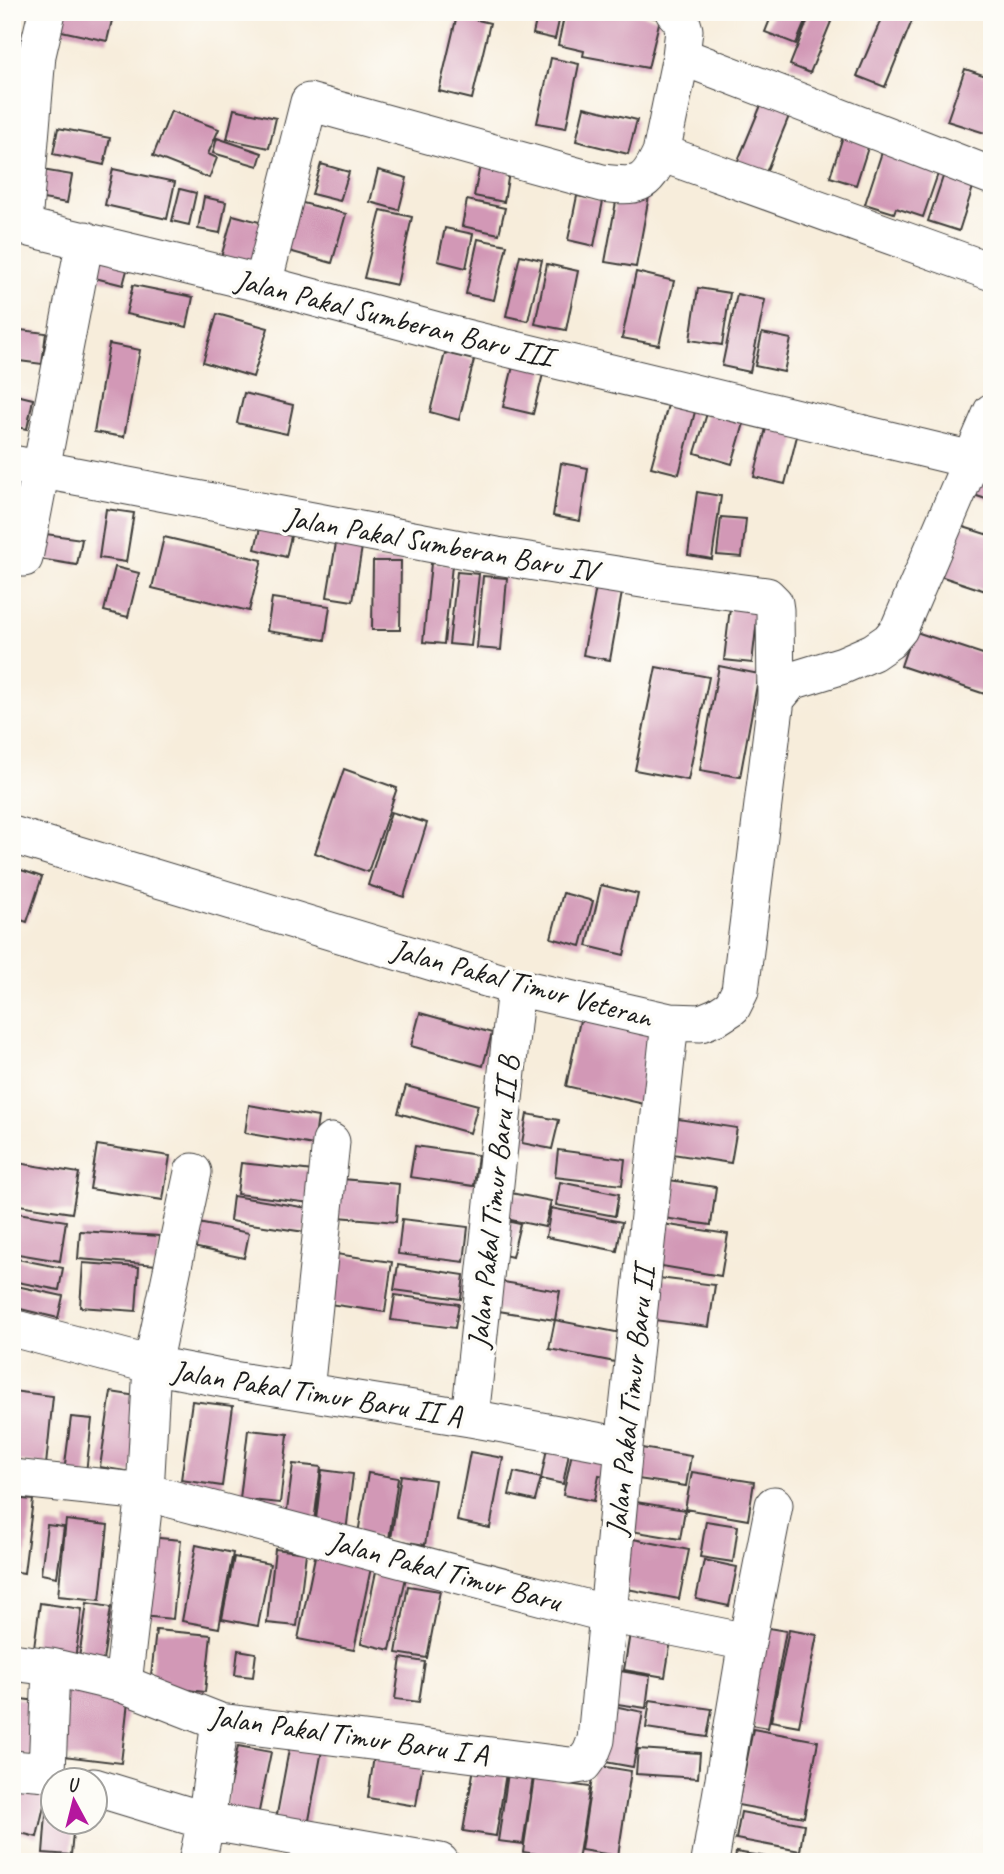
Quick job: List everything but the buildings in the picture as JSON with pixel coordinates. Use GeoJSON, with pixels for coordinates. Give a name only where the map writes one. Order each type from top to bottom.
{"type":"FeatureCollection","features":[{"type":"Feature","properties":{"kind":"street","name":"Jalan Pakal Sumberan Baru III"},"geometry":{"type":"LineString","coordinates":[[47,12],[25,52],[24,219],[30,228],[263,284],[457,336],[971,460]]}},
{"type":"Feature","properties":{"kind":"street"},"geometry":{"type":"LineString","coordinates":[[263,284],[309,102],[602,183],[624,186],[642,182],[652,172],[661,153],[681,56],[684,30],[681,20],[674,12]]}},
{"type":"Feature","properties":{"kind":"street"},"geometry":{"type":"LineString","coordinates":[[681,56],[992,176]]}},
{"type":"Feature","properties":{"kind":"street"},"geometry":{"type":"LineString","coordinates":[[661,153],[992,272]]}},
{"type":"Feature","properties":{"kind":"street"},"geometry":{"type":"LineString","coordinates":[[24,558],[27,466],[85,240]]}},
{"type":"Feature","properties":{"kind":"street"},"geometry":{"type":"LineString","coordinates":[[776,699],[791,681],[843,665],[873,652],[889,641],[899,629],[992,412]]}},
{"type":"Feature","properties":{"kind":"street","name":"Jalan Pakal Sumberan Baru IV"},"geometry":{"type":"LineString","coordinates":[[27,466],[497,556],[767,596],[774,603],[775,610],[776,699]]}},
{"type":"Feature","properties":{"kind":"street","name":"Jalan Pakal Timur Veteran"},"geometry":{"type":"LineString","coordinates":[[12,835],[516,987],[670,1022],[701,1023],[732,1007],[740,991],[776,699]]}},
{"type":"Feature","properties":{"kind":"street","name":"Jalan Pakal Timur Baru II B"},"geometry":{"type":"LineString","coordinates":[[470,1418],[516,987]]}},
{"type":"Feature","properties":{"kind":"street","name":"Jalan Pakal Timur Baru II"},"geometry":{"type":"LineString","coordinates":[[570,1766],[583,1764],[596,1740],[624,1446],[670,1022]]}},
{"type":"Feature","properties":{"kind":"street"},"geometry":{"type":"LineString","coordinates":[[305,1391],[331,1142]]}},
{"type":"Feature","properties":{"kind":"street"},"geometry":{"type":"LineString","coordinates":[[123,1684],[145,1492],[152,1365],[193,1172]]}},
{"type":"Feature","properties":{"kind":"street","name":"Jalan Pakal Timur Baru II A"},"geometry":{"type":"LineString","coordinates":[[12,1328],[152,1365],[226,1380],[470,1418],[624,1446]]}},
{"type":"Feature","properties":{"kind":"street","name":"Jalan Pakal Timur Baru"},"geometry":{"type":"LineString","coordinates":[[12,1478],[145,1492],[608,1614],[747,1642]]}},
{"type":"Feature","properties":{"kind":"street"},"geometry":{"type":"LineString","coordinates":[[710,1862],[747,1642],[774,1505]]}},
{"type":"Feature","properties":{"kind":"street","name":"Jalan Pakal Timur Baru I A"},"geometry":{"type":"LineString","coordinates":[[12,1662],[51,1667],[123,1684],[220,1722],[570,1766]]}},
{"type":"Feature","properties":{"kind":"street"},"geometry":{"type":"LineString","coordinates":[[45,1766],[51,1667]]}},
{"type":"Feature","properties":{"kind":"street"},"geometry":{"type":"LineString","coordinates":[[197,1862],[206,1821],[220,1722]]}},
{"type":"Feature","properties":{"kind":"street"},"geometry":{"type":"LineString","coordinates":[[108,1791],[206,1821],[440,1862]]}}]}
